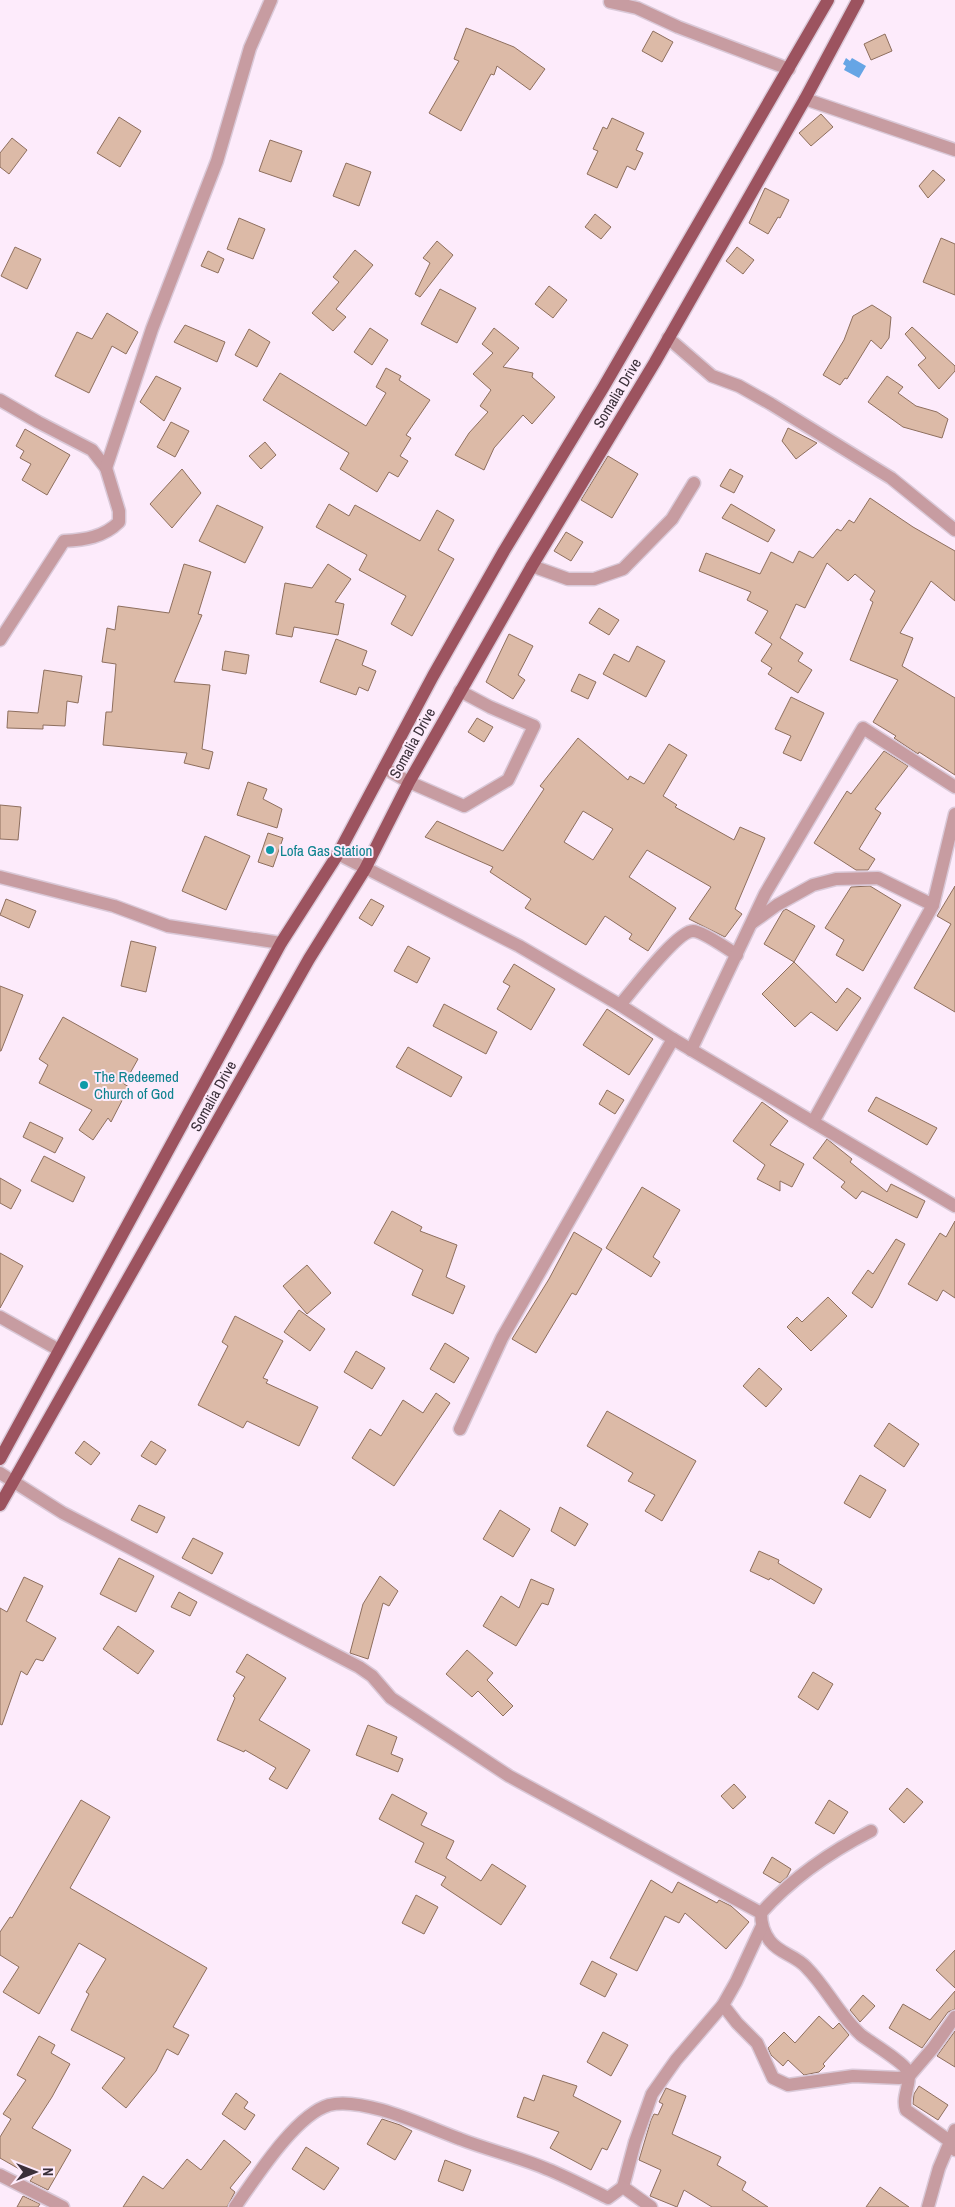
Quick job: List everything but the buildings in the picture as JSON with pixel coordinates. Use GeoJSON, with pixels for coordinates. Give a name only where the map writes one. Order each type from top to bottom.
{"type":"FeatureCollection","features":[{"type":"Feature","properties":{"kind":"main road","name":"Somalia Drive"},"geometry":{"type":"LineString","coordinates":[[0,1459],[281,943],[338,854],[433,676],[504,552],[604,388],[828,0]]}},
{"type":"Feature","properties":{"kind":"main road","name":"Somalia Drive"},"geometry":{"type":"LineString","coordinates":[[0,1505],[309,959],[365,869],[409,782],[460,691],[668,338],[805,99],[858,0]]}},
{"type":"Feature","properties":{"kind":"street"},"geometry":{"type":"LineString","coordinates":[[106,468],[152,329],[217,160],[250,48],[271,0]]}},
{"type":"Feature","properties":{"kind":"street"},"geometry":{"type":"LineString","coordinates":[[610,2],[637,8],[678,27],[789,69]]}},
{"type":"Feature","properties":{"kind":"street"},"geometry":{"type":"LineString","coordinates":[[805,99],[955,150]]}},
{"type":"Feature","properties":{"kind":"street"},"geometry":{"type":"LineString","coordinates":[[668,338],[712,376],[740,386],[891,478],[955,530]]}},
{"type":"Feature","properties":{"kind":"street"},"geometry":{"type":"LineString","coordinates":[[0,400],[92,450],[106,468],[119,511],[119,522],[111,530],[99,536],[64,541],[0,640]]}},
{"type":"Feature","properties":{"kind":"street"},"geometry":{"type":"LineString","coordinates":[[532,566],[568,579],[594,579],[623,569],[672,519],[694,484]]}},
{"type":"Feature","properties":{"kind":"street"},"geometry":{"type":"LineString","coordinates":[[384,768],[409,782],[464,806],[508,780],[534,726],[490,707],[460,691]]}},
{"type":"Feature","properties":{"kind":"street"},"geometry":{"type":"LineString","coordinates":[[691,1050],[737,955],[748,926],[862,728],[955,787]]}},
{"type":"Feature","properties":{"kind":"street"},"geometry":{"type":"LineString","coordinates":[[813,1122],[933,905],[955,814]]}},
{"type":"Feature","properties":{"kind":"street"},"geometry":{"type":"LineString","coordinates":[[338,854],[519,946],[620,1005],[673,1040],[955,1206]]}},
{"type":"Feature","properties":{"kind":"street"},"geometry":{"type":"LineString","coordinates":[[0,877],[114,906],[168,926],[281,943]]}},
{"type":"Feature","properties":{"kind":"street"},"geometry":{"type":"LineString","coordinates":[[748,926],[777,905],[813,885],[836,879],[878,878],[933,905]]}},
{"type":"Feature","properties":{"kind":"street"},"geometry":{"type":"LineString","coordinates":[[620,1005],[664,953],[686,932],[695,931],[737,955]]}},
{"type":"Feature","properties":{"kind":"street"},"geometry":{"type":"LineString","coordinates":[[460,1429],[502,1338],[673,1040]]}},
{"type":"Feature","properties":{"kind":"street"},"geometry":{"type":"LineString","coordinates":[[0,1317],[59,1350]]}},
{"type":"Feature","properties":{"kind":"street"},"geometry":{"type":"LineString","coordinates":[[0,1472],[63,1513],[360,1667],[372,1676],[391,1698],[509,1776],[761,1913]]}},
{"type":"Feature","properties":{"kind":"street"},"geometry":{"type":"LineString","coordinates":[[235,2207],[271,2155],[309,2116],[329,2105],[350,2104],[379,2109],[487,2149],[546,2168],[607,2202],[623,2186],[635,2142],[652,2094],[676,2060],[723,2004],[736,1982],[762,1928],[761,1913],[779,1892],[816,1864],[839,1847],[871,1831]]}},
{"type":"Feature","properties":{"kind":"street"},"geometry":{"type":"LineString","coordinates":[[762,1928],[779,1952],[793,1956],[805,1965],[818,1979],[844,2018],[876,2047],[906,2067],[909,2076]]}},
{"type":"Feature","properties":{"kind":"street"},"geometry":{"type":"LineString","coordinates":[[723,2004],[737,2023],[757,2042],[773,2078],[781,2083],[788,2085],[803,2084],[853,2076],[899,2078],[909,2076]]}},
{"type":"Feature","properties":{"kind":"street"},"geometry":{"type":"LineString","coordinates":[[928,2207],[939,2168],[954,2141],[906,2110],[903,2103],[909,2076],[944,2034],[955,2017]]}},
{"type":"Feature","properties":{"kind":"street"},"geometry":{"type":"LineString","coordinates":[[0,2175],[63,2207]]}},
{"type":"Feature","properties":{"kind":"street"},"geometry":{"type":"LineString","coordinates":[[623,2186],[651,2207]]}},
{"type":"Feature","properties":{"kind":"water"},"geometry":{"type":"Polygon","coordinates":[[[846,58],[850,61],[852,58],[866,66],[859,78],[844,70],[846,66],[843,64],[846,58]]]}},
{"type":"Feature","properties":{"kind":"place","name":"Lofa Gas Station"},"geometry":{"type":"Point","coordinates":[270,850]}},
{"type":"Feature","properties":{"kind":"place","name":"The Redeemed Church of God"},"geometry":{"type":"Point","coordinates":[84,1085]}}]}
